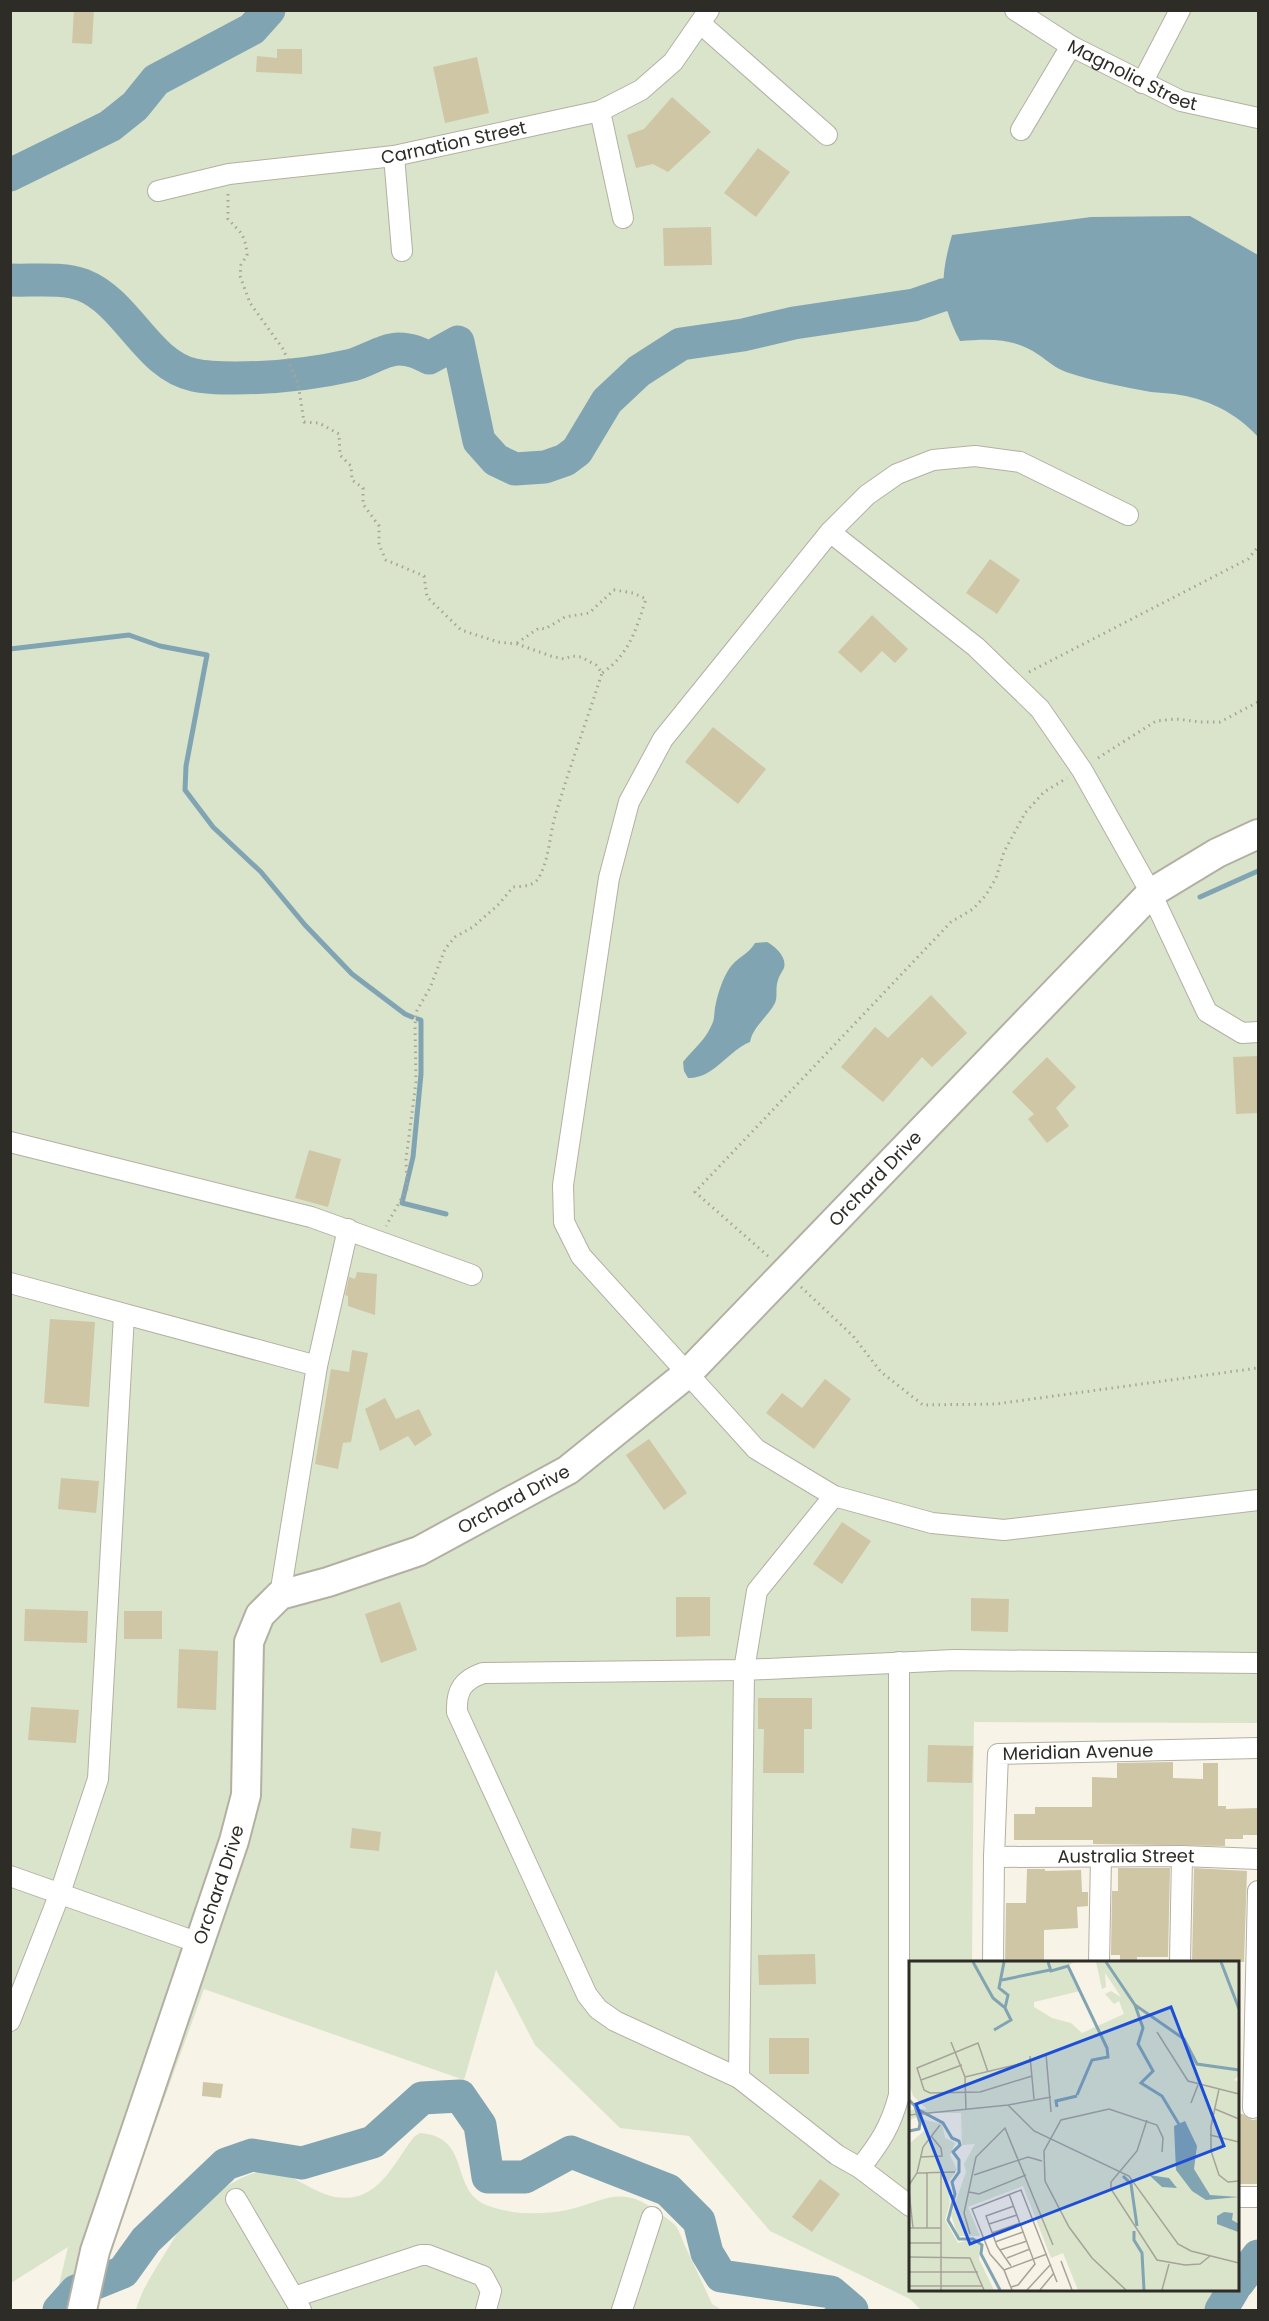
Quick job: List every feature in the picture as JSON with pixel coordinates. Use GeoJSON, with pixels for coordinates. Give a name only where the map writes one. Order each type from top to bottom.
{"type":"FeatureCollection","features":[{"type":"Feature","properties":{"kind":"street","name":"Magnolia Street"},"geometry":{"type":"LineString","coordinates":[[1015,10],[1071,46],[1181,101],[1258,118]]}},
{"type":"Feature","properties":{"kind":"street"},"geometry":{"type":"LineString","coordinates":[[1142,83],[1180,10]]}},
{"type":"Feature","properties":{"kind":"street"},"geometry":{"type":"LineString","coordinates":[[705,17],[827,135]]}},
{"type":"Feature","properties":{"kind":"street","name":"Carnation Street"},"geometry":{"type":"LineString","coordinates":[[158,191],[229,174],[394,156],[600,111],[641,90],[673,62],[705,17]]}},
{"type":"Feature","properties":{"kind":"street"},"geometry":{"type":"LineString","coordinates":[[1021,130],[1071,46]]}},
{"type":"Feature","properties":{"kind":"street"},"geometry":{"type":"LineString","coordinates":[[600,111],[623,218]]}},
{"type":"Feature","properties":{"kind":"street"},"geometry":{"type":"LineString","coordinates":[[394,156],[402,251]]}},
{"type":"Feature","properties":{"kind":"street"},"geometry":{"type":"LineString","coordinates":[[1128,515],[1020,462],[975,456],[933,460],[897,474],[867,495],[830,532],[663,739],[629,802],[609,878],[563,1185],[564,1222],[580,1256],[756,1449],[834,1496],[932,1523],[1004,1530],[1258,1500]]}},
{"type":"Feature","properties":{"kind":"street"},"geometry":{"type":"LineString","coordinates":[[830,532],[976,647],[1040,709],[1082,770],[1151,893],[1207,1012],[1242,1033],[1258,1032]]}},
{"type":"Feature","properties":{"kind":"street","name":"Orchard Drive"},"geometry":{"type":"LineString","coordinates":[[82,2310],[95,2251],[234,1841],[246,1795],[249,1642],[260,1615],[280,1595],[328,1582],[419,1551],[568,1470],[688,1373],[1151,893],[1217,853],[1258,834]]}},
{"type":"Feature","properties":{"kind":"street"},"geometry":{"type":"LineString","coordinates":[[10,1142],[311,1217],[472,1275]]}},
{"type":"Feature","properties":{"kind":"street"},"geometry":{"type":"LineString","coordinates":[[280,1595],[317,1366],[348,1229]]}},
{"type":"Feature","properties":{"kind":"street"},"geometry":{"type":"LineString","coordinates":[[10,1283],[317,1366]]}},
{"type":"Feature","properties":{"kind":"street"},"geometry":{"type":"LineString","coordinates":[[10,2021],[60,1893],[98,1779],[124,1315]]}},
{"type":"Feature","properties":{"kind":"street"},"geometry":{"type":"LineString","coordinates":[[739,2078],[744,1670],[756,1591],[834,1496]]}},
{"type":"Feature","properties":{"kind":"street"},"geometry":{"type":"LineString","coordinates":[[909,2205],[861,2168],[837,2155],[739,2078],[615,2021],[598,2009],[587,1995],[457,1712],[457,1697],[461,1686],[471,1677],[483,1673],[744,1670],[966,1660],[1258,1663]]}},
{"type":"Feature","properties":{"kind":"street"},"geometry":{"type":"LineString","coordinates":[[861,2168],[881,2142],[893,2118],[899,2095],[899,1662]]}},
{"type":"Feature","properties":{"kind":"street","name":"Meridian Avenue"},"geometry":{"type":"LineString","coordinates":[[993,1961],[998,1754],[1258,1748]]}},
{"type":"Feature","properties":{"kind":"street"},"geometry":{"type":"LineString","coordinates":[[1180,1961],[1182,1856]]}},
{"type":"Feature","properties":{"kind":"street","name":"Australia Street"},"geometry":{"type":"LineString","coordinates":[[994,1857],[1182,1856],[1258,1859]]}},
{"type":"Feature","properties":{"kind":"street"},"geometry":{"type":"LineString","coordinates":[[1098,1961],[1101,1857]]}},
{"type":"Feature","properties":{"kind":"street"},"geometry":{"type":"LineString","coordinates":[[10,1875],[199,1943]]}},
{"type":"Feature","properties":{"kind":"street"},"geometry":{"type":"LineString","coordinates":[[1250,2108],[1258,1891]]}},
{"type":"Feature","properties":{"kind":"street"},"geometry":{"type":"LineString","coordinates":[[1239,2197],[1258,2197]]}},
{"type":"Feature","properties":{"kind":"street"},"geometry":{"type":"LineString","coordinates":[[236,2199],[298,2304],[421,2255],[428,2255],[483,2276],[491,2291],[486,2310]]}},
{"type":"Feature","properties":{"kind":"street"},"geometry":{"type":"LineString","coordinates":[[622,2310],[652,2217]]}},
{"type":"Feature","properties":{"kind":"path"},"geometry":{"type":"LineString","coordinates":[[229,174],[228,219],[242,234],[246,244],[247,255],[240,265],[240,276],[250,303],[283,350],[298,383],[304,422],[319,423],[339,434],[340,455],[351,466],[352,480],[363,488],[363,504],[379,526],[380,545],[386,560],[424,576],[427,597],[461,630],[564,659],[572,656],[581,657],[596,665],[602,673]]}},
{"type":"Feature","properties":{"kind":"path"},"geometry":{"type":"LineString","coordinates":[[1012,681],[1248,559],[1258,547]]}},
{"type":"Feature","properties":{"kind":"path"},"geometry":{"type":"LineString","coordinates":[[377,1240],[407,1189],[406,1159],[416,1082],[415,1025],[417,1012],[430,988],[445,949],[454,937],[473,927],[499,904],[513,887],[529,886],[536,881],[546,862],[553,822],[602,673],[617,663],[630,644],[646,599],[633,593],[614,590],[589,613],[565,617],[545,629],[539,628],[517,644]]}},
{"type":"Feature","properties":{"kind":"path"},"geometry":{"type":"LineString","coordinates":[[1258,702],[1220,722],[1200,722],[1176,718],[1156,721],[1044,792],[1025,813],[1004,852],[996,878],[986,895],[972,909],[951,922],[695,1192],[853,1336],[881,1372],[923,1405],[996,1404],[1258,1368]]}},
{"type":"Feature","properties":{"kind":"green space"},"geometry":{"type":"Polygon","coordinates":[[[10,11],[1258,11],[1258,1723],[974,1722],[972,1961],[909,1961],[909,2291],[1218,2291],[1211,2310],[921,2310],[910,2299],[770,2231],[689,2136],[620,2128],[535,2045],[496,1970],[464,2080],[204,1989],[111,2246],[97,2310],[53,2310],[68,2247],[11,2283],[10,11]]]}},
{"type":"Feature","properties":{"kind":"green space"},"geometry":{"type":"Polygon","coordinates":[[[420,2133],[436,2137],[447,2144],[454,2153],[467,2188],[486,2205],[516,2212],[547,2213],[567,2210],[612,2197],[633,2198],[644,2203],[675,2225],[712,2304],[722,2310],[136,2310],[149,2279],[180,2229],[202,2205],[237,2180],[262,2171],[273,2171],[293,2178],[321,2193],[342,2198],[354,2197],[364,2194],[382,2181],[414,2137],[420,2133]]]}},
{"type":"Feature","properties":{"kind":"water"},"geometry":{"type":"Polygon","coordinates":[[[1190,216],[1258,255],[1258,437],[1231,414],[1198,399],[1130,388],[1066,372],[1029,349],[1010,342],[1001,340],[960,341],[948,313],[944,289],[945,264],[952,235],[1091,217],[1190,216]]]}},
{"type":"Feature","properties":{"kind":"water"},"geometry":{"type":"Polygon","coordinates":[[[767,942],[780,953],[784,960],[784,968],[777,983],[775,1003],[754,1031],[750,1042],[705,1074],[688,1078],[683,1062],[703,1039],[714,1020],[715,1005],[727,973],[732,965],[755,943],[767,942]]]}},
{"type":"Feature","properties":{"kind":"building"},"geometry":{"type":"Polygon","coordinates":[[[74,10],[94,10],[92,44],[72,43],[74,10]]]}},
{"type":"Feature","properties":{"kind":"building"},"geometry":{"type":"Polygon","coordinates":[[[277,49],[302,49],[302,74],[256,72],[257,56],[277,58],[277,49]]]}},
{"type":"Feature","properties":{"kind":"building"},"geometry":{"type":"Polygon","coordinates":[[[477,57],[489,113],[445,123],[433,67],[477,57]]]}},
{"type":"Feature","properties":{"kind":"building"},"geometry":{"type":"Polygon","coordinates":[[[672,97],[711,132],[668,172],[653,164],[636,168],[627,135],[644,129],[672,97]]]}},
{"type":"Feature","properties":{"kind":"building"},"geometry":{"type":"Polygon","coordinates":[[[758,148],[790,172],[756,217],[724,193],[758,148]]]}},
{"type":"Feature","properties":{"kind":"building"},"geometry":{"type":"Polygon","coordinates":[[[711,227],[712,265],[664,266],[663,228],[711,227]]]}},
{"type":"Feature","properties":{"kind":"building"},"geometry":{"type":"Polygon","coordinates":[[[990,559],[1020,580],[997,614],[966,593],[990,559]]]}},
{"type":"Feature","properties":{"kind":"building"},"geometry":{"type":"Polygon","coordinates":[[[872,615],[908,649],[895,663],[882,651],[861,673],[838,652],[872,615]]]}},
{"type":"Feature","properties":{"kind":"building"},"geometry":{"type":"Polygon","coordinates":[[[713,727],[766,769],[738,804],[685,762],[713,727]]]}},
{"type":"Feature","properties":{"kind":"building"},"geometry":{"type":"Polygon","coordinates":[[[931,995],[967,1033],[932,1067],[922,1057],[883,1102],[841,1067],[875,1027],[888,1038],[931,995]]]}},
{"type":"Feature","properties":{"kind":"building"},"geometry":{"type":"Polygon","coordinates":[[[1258,1056],[1258,1113],[1236,1114],[1233,1057],[1258,1056]]]}},
{"type":"Feature","properties":{"kind":"building"},"geometry":{"type":"Polygon","coordinates":[[[1047,1057],[1076,1087],[1056,1108],[1069,1126],[1047,1143],[1028,1119],[1034,1114],[1012,1092],[1047,1057]]]}},
{"type":"Feature","properties":{"kind":"building"},"geometry":{"type":"Polygon","coordinates":[[[309,1150],[341,1159],[328,1207],[295,1198],[309,1150]]]}},
{"type":"Feature","properties":{"kind":"building"},"geometry":{"type":"Polygon","coordinates":[[[357,1272],[377,1274],[375,1315],[348,1306],[348,1296],[345,1295],[349,1277],[355,1279],[357,1272]]]}},
{"type":"Feature","properties":{"kind":"building"},"geometry":{"type":"Polygon","coordinates":[[[50,1319],[95,1322],[89,1407],[44,1403],[50,1319]]]}},
{"type":"Feature","properties":{"kind":"building"},"geometry":{"type":"Polygon","coordinates":[[[352,1350],[368,1353],[351,1442],[343,1443],[338,1469],[315,1464],[331,1369],[349,1372],[352,1350]]]}},
{"type":"Feature","properties":{"kind":"building"},"geometry":{"type":"Polygon","coordinates":[[[825,1379],[851,1399],[814,1449],[766,1413],[782,1393],[802,1408],[825,1379]]]}},
{"type":"Feature","properties":{"kind":"building"},"geometry":{"type":"Polygon","coordinates":[[[385,1398],[396,1419],[419,1409],[432,1435],[415,1446],[408,1436],[380,1451],[365,1409],[385,1398]]]}},
{"type":"Feature","properties":{"kind":"building"},"geometry":{"type":"Polygon","coordinates":[[[649,1439],[687,1493],[664,1510],[626,1455],[649,1439]]]}},
{"type":"Feature","properties":{"kind":"building"},"geometry":{"type":"Polygon","coordinates":[[[61,1478],[99,1481],[96,1513],[58,1509],[61,1478]]]}},
{"type":"Feature","properties":{"kind":"building"},"geometry":{"type":"Polygon","coordinates":[[[842,1522],[871,1541],[842,1584],[813,1564],[842,1522]]]}},
{"type":"Feature","properties":{"kind":"building"},"geometry":{"type":"Polygon","coordinates":[[[676,1597],[710,1597],[710,1636],[676,1637],[676,1597]]]}},
{"type":"Feature","properties":{"kind":"building"},"geometry":{"type":"Polygon","coordinates":[[[971,1598],[1009,1599],[1008,1632],[971,1631],[971,1598]]]}},
{"type":"Feature","properties":{"kind":"building"},"geometry":{"type":"Polygon","coordinates":[[[400,1602],[417,1650],[381,1663],[365,1614],[400,1602]]]}},
{"type":"Feature","properties":{"kind":"building"},"geometry":{"type":"Polygon","coordinates":[[[25,1609],[88,1611],[87,1643],[24,1641],[25,1609]]]}},
{"type":"Feature","properties":{"kind":"building"},"geometry":{"type":"Polygon","coordinates":[[[124,1611],[162,1611],[162,1639],[124,1639],[124,1611]]]}},
{"type":"Feature","properties":{"kind":"building"},"geometry":{"type":"Polygon","coordinates":[[[179,1649],[218,1651],[216,1710],[177,1708],[179,1649]]]}},
{"type":"Feature","properties":{"kind":"building"},"geometry":{"type":"Polygon","coordinates":[[[758,1698],[812,1698],[812,1729],[804,1729],[804,1773],[763,1773],[764,1729],[758,1729],[758,1698]]]}},
{"type":"Feature","properties":{"kind":"building"},"geometry":{"type":"Polygon","coordinates":[[[31,1707],[79,1710],[76,1743],[28,1740],[31,1707]]]}},
{"type":"Feature","properties":{"kind":"building"},"geometry":{"type":"Polygon","coordinates":[[[928,1745],[973,1746],[972,1783],[927,1782],[928,1745]]]}},
{"type":"Feature","properties":{"kind":"building"},"geometry":{"type":"Polygon","coordinates":[[[1173,1762],[1173,1778],[1203,1779],[1203,1763],[1218,1763],[1218,1806],[1226,1806],[1226,1809],[1258,1808],[1258,1835],[1243,1835],[1243,1839],[1225,1839],[1225,1846],[1093,1844],[1093,1840],[1014,1840],[1014,1814],[1035,1814],[1035,1807],[1092,1807],[1092,1777],[1117,1778],[1117,1763],[1173,1762]]]}},
{"type":"Feature","properties":{"kind":"building"},"geometry":{"type":"Polygon","coordinates":[[[352,1828],[381,1832],[379,1851],[350,1848],[352,1828]]]}},
{"type":"Feature","properties":{"kind":"building"},"geometry":{"type":"Polygon","coordinates":[[[1118,1868],[1170,1868],[1168,1957],[1137,1957],[1137,1961],[1120,1961],[1120,1955],[1111,1955],[1112,1891],[1118,1891],[1118,1868]]]}},
{"type":"Feature","properties":{"kind":"building"},"geometry":{"type":"Polygon","coordinates":[[[1194,1868],[1247,1871],[1244,1962],[1192,1961],[1194,1868]]]}},
{"type":"Feature","properties":{"kind":"building"},"geometry":{"type":"Polygon","coordinates":[[[1027,1869],[1081,1870],[1082,1892],[1088,1892],[1088,1906],[1077,1907],[1078,1928],[1044,1930],[1044,1961],[1005,1961],[1006,1903],[1026,1903],[1027,1869]]]}},
{"type":"Feature","properties":{"kind":"building"},"geometry":{"type":"Polygon","coordinates":[[[815,1954],[816,1984],[759,1985],[758,1955],[815,1954]]]}},
{"type":"Feature","properties":{"kind":"building"},"geometry":{"type":"Polygon","coordinates":[[[769,2038],[809,2038],[809,2074],[769,2074],[769,2038]]]}},
{"type":"Feature","properties":{"kind":"building"},"geometry":{"type":"Polygon","coordinates":[[[203,2082],[223,2084],[221,2098],[202,2096],[203,2082]]]}},
{"type":"Feature","properties":{"kind":"building"},"geometry":{"type":"Polygon","coordinates":[[[1239,2114],[1252,2120],[1258,2119],[1258,2184],[1239,2184],[1239,2114]]]}},
{"type":"Feature","properties":{"kind":"building"},"geometry":{"type":"Polygon","coordinates":[[[820,2179],[840,2194],[812,2232],[792,2217],[820,2179]]]}},
{"type":"Feature","properties":{"kind":"waterway"},"geometry":{"type":"LineString","coordinates":[[10,175],[110,126],[135,106],[156,80],[252,29],[269,10]]}},
{"type":"Feature","properties":{"kind":"waterway"},"geometry":{"type":"LineString","coordinates":[[10,280],[56,280],[83,285],[113,305],[163,359],[178,369],[204,377],[250,378],[308,373],[352,365],[387,351],[399,349],[429,358],[458,342],[479,441],[496,460],[515,469],[545,467],[565,460],[577,451],[607,401],[639,371],[681,344],[743,335],[794,323],[914,305],[943,295],[987,290]]}},
{"type":"Feature","properties":{"kind":"waterway"},"geometry":{"type":"LineString","coordinates":[[10,649],[129,635],[160,646],[207,655],[186,766],[185,790],[213,827],[261,872],[305,925],[352,974],[412,1017]]}},
{"type":"Feature","properties":{"kind":"waterway"},"geometry":{"type":"LineString","coordinates":[[1200,897],[1258,871]]}},
{"type":"Feature","properties":{"kind":"waterway"},"geometry":{"type":"LineString","coordinates":[[418,1019],[421,1020],[421,1074],[413,1157],[402,1203],[446,1214]]}},
{"type":"Feature","properties":{"kind":"waterway"},"geometry":{"type":"LineString","coordinates":[[59,2310],[76,2291],[123,2272],[146,2240],[226,2164],[252,2155],[302,2163],[373,2142],[422,2098],[460,2096],[480,2125],[488,2177],[525,2177],[571,2152],[668,2190],[699,2221],[707,2253],[721,2276],[831,2292],[852,2310]]}},
{"type":"Feature","properties":{"kind":"waterway"},"geometry":{"type":"LineString","coordinates":[[1239,2282],[1258,2256]]}},
{"type":"Feature","properties":{"kind":"waterway"},"geometry":{"type":"LineString","coordinates":[[1221,2310],[1232,2291]]}}]}
